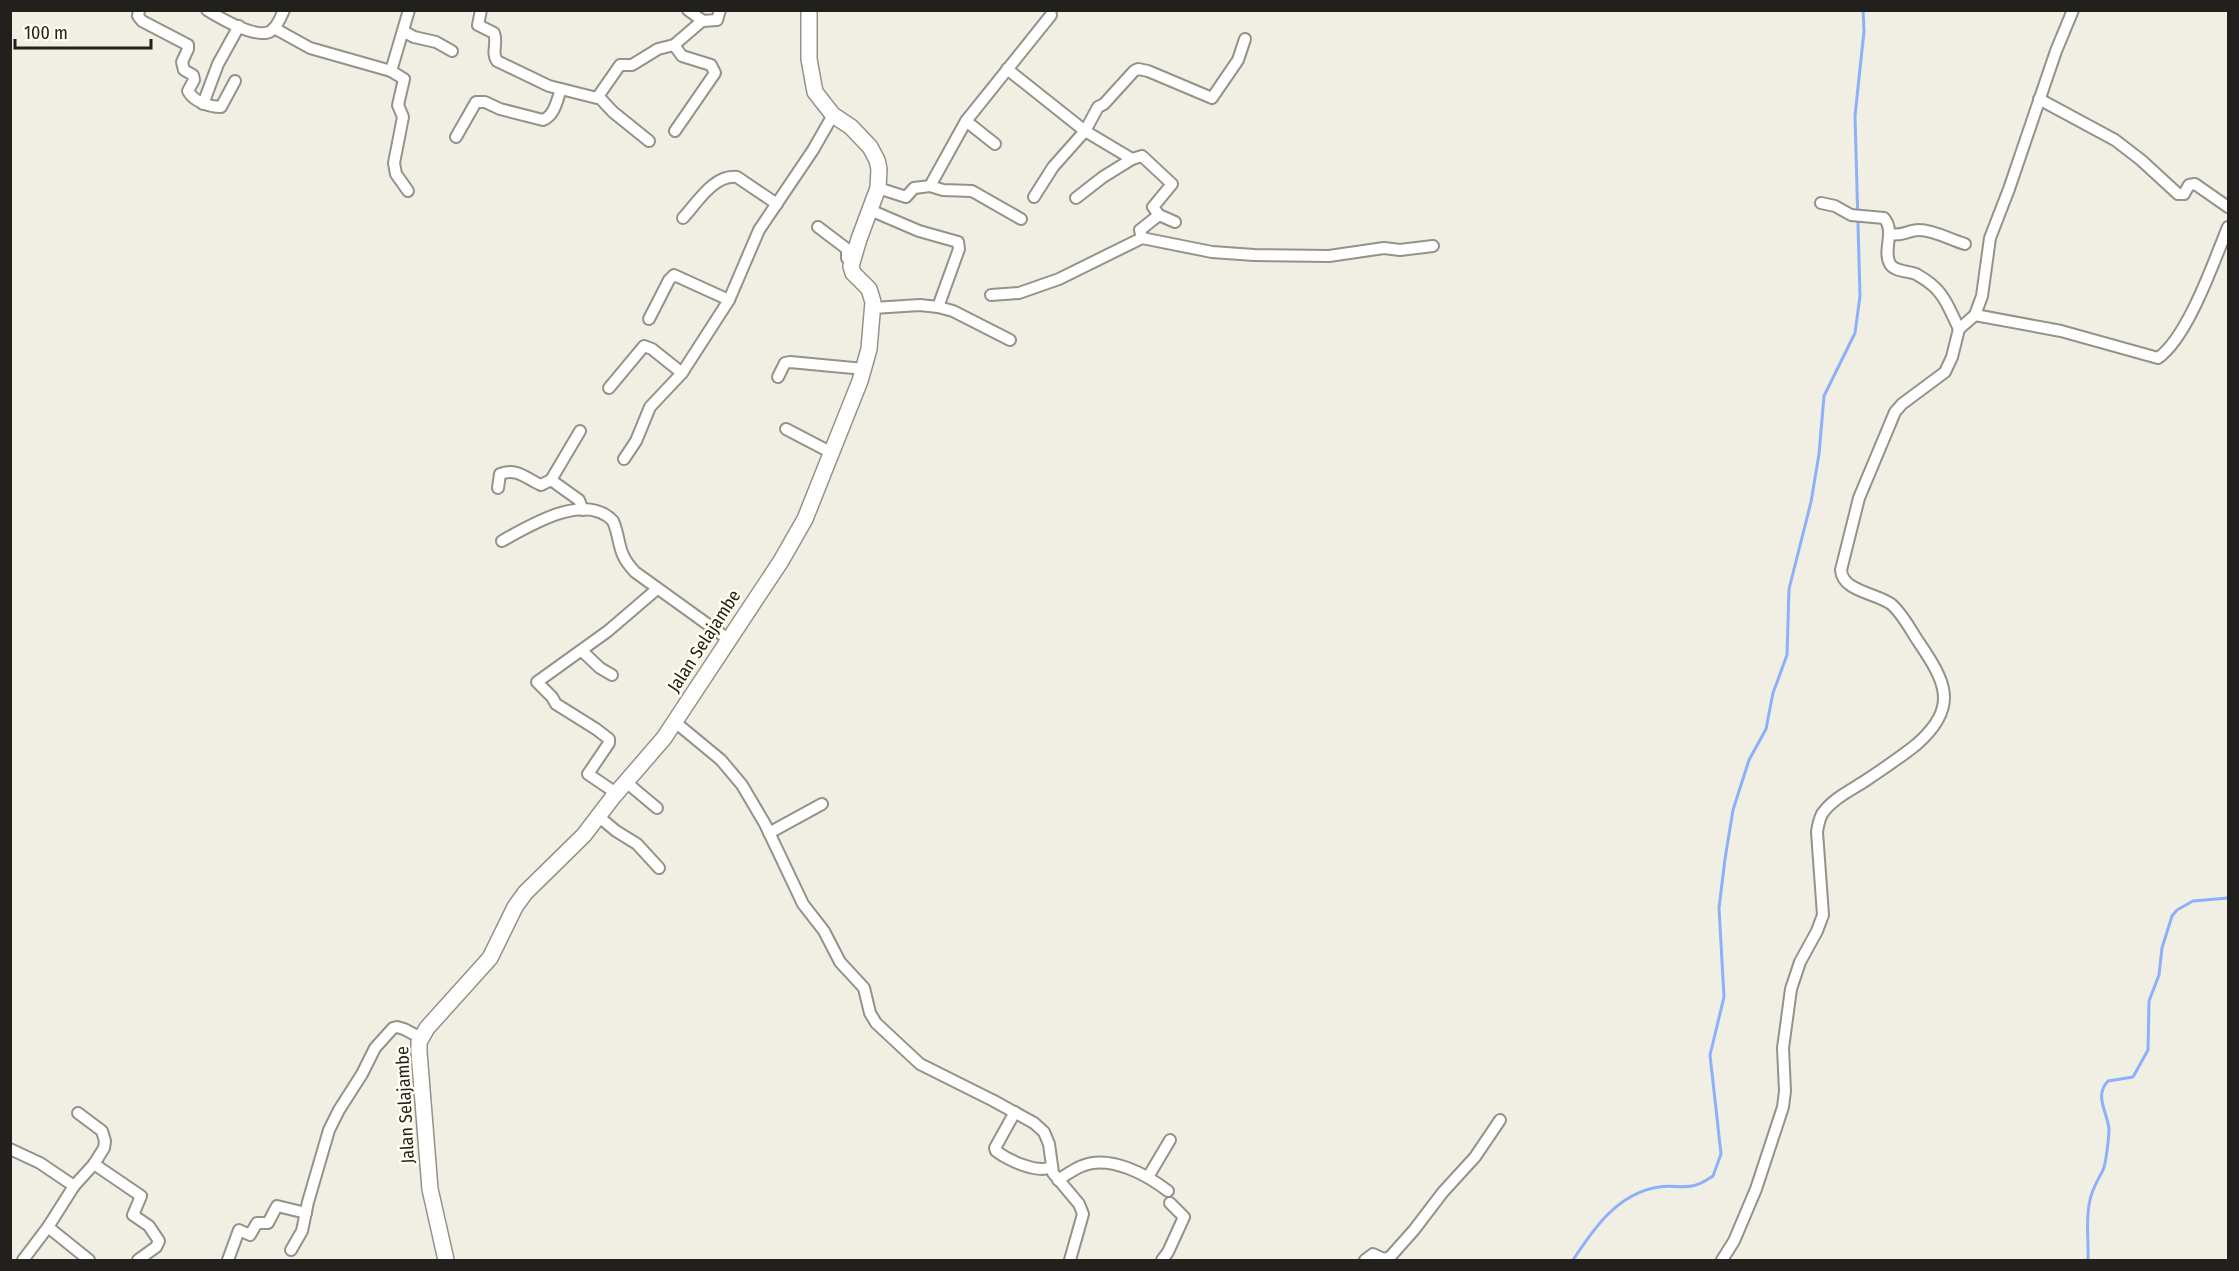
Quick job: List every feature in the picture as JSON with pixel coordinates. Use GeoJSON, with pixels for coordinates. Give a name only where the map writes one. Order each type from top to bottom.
{"type":"FeatureCollection","features":[{"type":"Feature","properties":{"kind":"street"},"geometry":{"type":"LineString","coordinates":[[139,10],[138,16],[142,21],[188,45],[182,65],[184,70],[194,78],[188,93],[191,97],[203,104],[222,107],[236,81]]}},
{"type":"Feature","properties":{"kind":"street"},"geometry":{"type":"LineString","coordinates":[[207,10],[239,26],[262,34],[274,28],[284,10]]}},
{"type":"Feature","properties":{"kind":"street"},"geometry":{"type":"LineString","coordinates":[[391,71],[409,10]]}},
{"type":"Feature","properties":{"kind":"street"},"geometry":{"type":"LineString","coordinates":[[481,10],[478,25],[494,33],[496,41],[494,54],[497,61],[549,86],[594,98],[599,97],[620,65],[629,66],[658,49],[674,45],[703,21],[717,20],[720,10]]}},
{"type":"Feature","properties":{"kind":"street"},"geometry":{"type":"LineString","coordinates":[[688,10],[703,21]]}},
{"type":"Feature","properties":{"kind":"street"},"geometry":{"type":"LineString","coordinates":[[809,10],[808,38],[813,87],[820,100],[833,115],[858,134],[874,155],[879,173],[878,188],[852,262],[847,258],[847,249],[818,227]]}},
{"type":"Feature","properties":{"kind":"street"},"geometry":{"type":"LineString","coordinates":[[1722,1260],[1734,1241],[1758,1182],[1783,1107],[1785,1091],[1783,1048],[1791,989],[1800,962],[1823,915],[1817,832],[1819,820],[1830,805],[1915,745],[1931,730],[1941,713],[1944,697],[1943,685],[1934,666],[1900,614],[1884,600],[1849,584],[1841,576],[1858,498],[1895,412],[1902,404],[1945,372],[1952,357],[1959,330],[1974,315],[1982,296],[1990,238],[2010,189],[2039,99],[2073,10]]}},
{"type":"Feature","properties":{"kind":"street"},"geometry":{"type":"LineString","coordinates":[[930,186],[966,121],[1051,15]]}},
{"type":"Feature","properties":{"kind":"street"},"geometry":{"type":"LineString","coordinates":[[203,104],[218,64],[239,26]]}},
{"type":"Feature","properties":{"kind":"street"},"geometry":{"type":"LineString","coordinates":[[274,28],[310,48],[391,71],[404,79],[398,105],[403,116],[394,163],[396,174],[408,191]]}},
{"type":"Feature","properties":{"kind":"street"},"geometry":{"type":"LineString","coordinates":[[403,31],[414,37],[433,40],[452,51]]}},
{"type":"Feature","properties":{"kind":"street"},"geometry":{"type":"LineString","coordinates":[[1034,197],[1053,167],[1085,130],[1098,107],[1104,104],[1138,69],[1161,75],[1209,98],[1214,97],[1238,60],[1245,39]]}},
{"type":"Feature","properties":{"kind":"street"},"geometry":{"type":"LineString","coordinates":[[674,45],[682,56],[711,65],[715,73],[675,131]]}},
{"type":"Feature","properties":{"kind":"street"},"geometry":{"type":"LineString","coordinates":[[1007,69],[1085,130],[1132,159]]}},
{"type":"Feature","properties":{"kind":"street"},"geometry":{"type":"LineString","coordinates":[[456,137],[476,102],[485,102],[500,109],[543,120],[552,112],[561,89]]}},
{"type":"Feature","properties":{"kind":"street"},"geometry":{"type":"LineString","coordinates":[[599,97],[613,112],[650,141]]}},
{"type":"Feature","properties":{"kind":"street"},"geometry":{"type":"LineString","coordinates":[[2039,99],[2115,140],[2178,194],[2184,194],[2189,185],[2195,183],[2229,207]]}},
{"type":"Feature","properties":{"kind":"street"},"geometry":{"type":"LineString","coordinates":[[624,459],[636,441],[650,407],[682,373],[729,300],[759,230],[813,150],[833,115]]}},
{"type":"Feature","properties":{"kind":"street"},"geometry":{"type":"LineString","coordinates":[[966,121],[995,144]]}},
{"type":"Feature","properties":{"kind":"street"},"geometry":{"type":"LineString","coordinates":[[1076,198],[1102,177],[1132,159],[1144,157],[1172,182],[1169,189],[1153,206],[1159,215],[1175,222]]}},
{"type":"Feature","properties":{"kind":"street"},"geometry":{"type":"LineString","coordinates":[[683,218],[718,181],[731,176],[777,204]]}},
{"type":"Feature","properties":{"kind":"street"},"geometry":{"type":"LineString","coordinates":[[878,188],[906,197],[914,188],[930,186],[943,190],[972,191],[1021,219]]}},
{"type":"Feature","properties":{"kind":"street"},"geometry":{"type":"LineString","coordinates":[[1821,203],[1835,206],[1851,215],[1884,218],[1890,234],[1890,263],[1895,268],[1915,273],[1933,285],[1947,304],[1959,330]]}},
{"type":"Feature","properties":{"kind":"street"},"geometry":{"type":"LineString","coordinates":[[870,210],[919,231],[958,242],[957,253],[938,307]]}},
{"type":"Feature","properties":{"kind":"street"},"geometry":{"type":"LineString","coordinates":[[1142,238],[1140,230],[1159,215]]}},
{"type":"Feature","properties":{"kind":"street"},"geometry":{"type":"LineString","coordinates":[[1974,315],[2061,331],[2158,358],[2169,347],[2188,319],[2229,227]]}},
{"type":"Feature","properties":{"kind":"street"},"geometry":{"type":"LineString","coordinates":[[1890,234],[1900,235],[1918,230],[1943,235],[1965,244]]}},
{"type":"Feature","properties":{"kind":"street"},"geometry":{"type":"LineString","coordinates":[[991,295],[1019,293],[1059,279],[1142,238],[1212,252],[1254,255],[1329,256],[1384,248],[1400,250],[1433,246]]}},
{"type":"Feature","properties":{"kind":"street","name":"Jalan Selajambe"},"geometry":{"type":"LineString","coordinates":[[446,1260],[429,1181],[419,1052],[421,1038],[427,1028],[490,958],[515,907],[525,893],[577,843],[657,747],[793,542],[805,519],[864,369],[873,308],[870,290],[852,272],[852,262]]}},
{"type":"Feature","properties":{"kind":"street"},"geometry":{"type":"LineString","coordinates":[[649,319],[669,280],[674,275],[729,300]]}},
{"type":"Feature","properties":{"kind":"street"},"geometry":{"type":"LineString","coordinates":[[873,308],[920,305],[938,307],[953,311],[1010,340]]}},
{"type":"Feature","properties":{"kind":"street"},"geometry":{"type":"LineString","coordinates":[[609,388],[642,346],[652,349],[682,373]]}},
{"type":"Feature","properties":{"kind":"street"},"geometry":{"type":"LineString","coordinates":[[778,377],[784,363],[789,362],[864,369]]}},
{"type":"Feature","properties":{"kind":"street"},"geometry":{"type":"LineString","coordinates":[[786,429],[832,453]]}},
{"type":"Feature","properties":{"kind":"street"},"geometry":{"type":"LineString","coordinates":[[498,488],[500,474],[506,471],[521,474],[541,484],[551,480],[579,431]]}},
{"type":"Feature","properties":{"kind":"street"},"geometry":{"type":"LineString","coordinates":[[551,480],[579,500],[583,510]]}},
{"type":"Feature","properties":{"kind":"street"},"geometry":{"type":"LineString","coordinates":[[502,541],[544,519],[583,510],[595,511],[610,518],[615,525],[619,547],[626,562],[657,589],[728,639]]}},
{"type":"Feature","properties":{"kind":"street"},"geometry":{"type":"LineString","coordinates":[[657,589],[582,651],[537,682],[556,704],[609,739],[609,743],[588,774],[621,788],[657,808]]}},
{"type":"Feature","properties":{"kind":"street"},"geometry":{"type":"LineString","coordinates":[[582,651],[600,668],[612,675]]}},
{"type":"Feature","properties":{"kind":"street"},"geometry":{"type":"LineString","coordinates":[[675,722],[721,760],[748,794],[803,904],[824,930],[840,962],[864,988],[870,1013],[876,1023],[920,1064],[1015,1112],[1044,1132],[1049,1144],[1052,1167],[1058,1180],[1079,1204],[1083,1214],[1070,1260]]}},
{"type":"Feature","properties":{"kind":"street"},"geometry":{"type":"LineString","coordinates":[[769,833],[822,804]]}},
{"type":"Feature","properties":{"kind":"street"},"geometry":{"type":"LineString","coordinates":[[598,816],[637,844],[659,868]]}},
{"type":"Feature","properties":{"kind":"street"},"geometry":{"type":"LineString","coordinates":[[291,1250],[302,1231],[329,1130],[375,1048],[397,1027],[421,1038]]}},
{"type":"Feature","properties":{"kind":"street"},"geometry":{"type":"LineString","coordinates":[[1015,1112],[995,1148],[996,1151],[1019,1163],[1046,1169],[1052,1167]]}},
{"type":"Feature","properties":{"kind":"street"},"geometry":{"type":"LineString","coordinates":[[23,1260],[48,1227],[74,1186],[94,1164],[104,1148],[104,1136],[95,1125],[78,1113]]}},
{"type":"Feature","properties":{"kind":"street"},"geometry":{"type":"LineString","coordinates":[[1365,1260],[1373,1254],[1384,1259],[1390,1257],[1475,1157],[1500,1120]]}},
{"type":"Feature","properties":{"kind":"street"},"geometry":{"type":"LineString","coordinates":[[1148,1177],[1170,1140]]}},
{"type":"Feature","properties":{"kind":"street"},"geometry":{"type":"LineString","coordinates":[[10,1149],[40,1163],[74,1186]]}},
{"type":"Feature","properties":{"kind":"street"},"geometry":{"type":"LineString","coordinates":[[1058,1180],[1083,1165],[1094,1163],[1120,1166],[1148,1177],[1168,1191]]}},
{"type":"Feature","properties":{"kind":"street"},"geometry":{"type":"LineString","coordinates":[[94,1164],[141,1196],[133,1215],[149,1226],[159,1241],[156,1247],[138,1260]]}},
{"type":"Feature","properties":{"kind":"street"},"geometry":{"type":"LineString","coordinates":[[1162,1260],[1184,1217],[1170,1203]]}},
{"type":"Feature","properties":{"kind":"street"},"geometry":{"type":"LineString","coordinates":[[228,1260],[239,1230],[250,1235],[257,1223],[268,1223],[277,1206],[306,1213]]}},
{"type":"Feature","properties":{"kind":"street"},"geometry":{"type":"LineString","coordinates":[[48,1227],[89,1260]]}},
{"type":"Feature","properties":{"kind":"waterway"},"geometry":{"type":"LineString","coordinates":[[1573,1260],[1599,1224],[1619,1204],[1631,1196],[1663,1186],[1697,1185],[1713,1176],[1721,1154],[1710,1055],[1724,997],[1719,908],[1725,859],[1733,810],[1749,760],[1766,729],[1773,693],[1787,655],[1789,589],[1811,502],[1819,454],[1824,396],[1855,333],[1860,296],[1855,116],[1864,31],[1863,10]]}},
{"type":"Feature","properties":{"kind":"waterway"},"geometry":{"type":"LineString","coordinates":[[2088,1260],[2089,1208],[2092,1192],[2104,1167],[2109,1129],[2102,1104],[2102,1092],[2108,1081],[2133,1077],[2148,1050],[2149,1001],[2159,975],[2162,948],[2172,916],[2177,910],[2193,901],[2228,898]]}}]}
